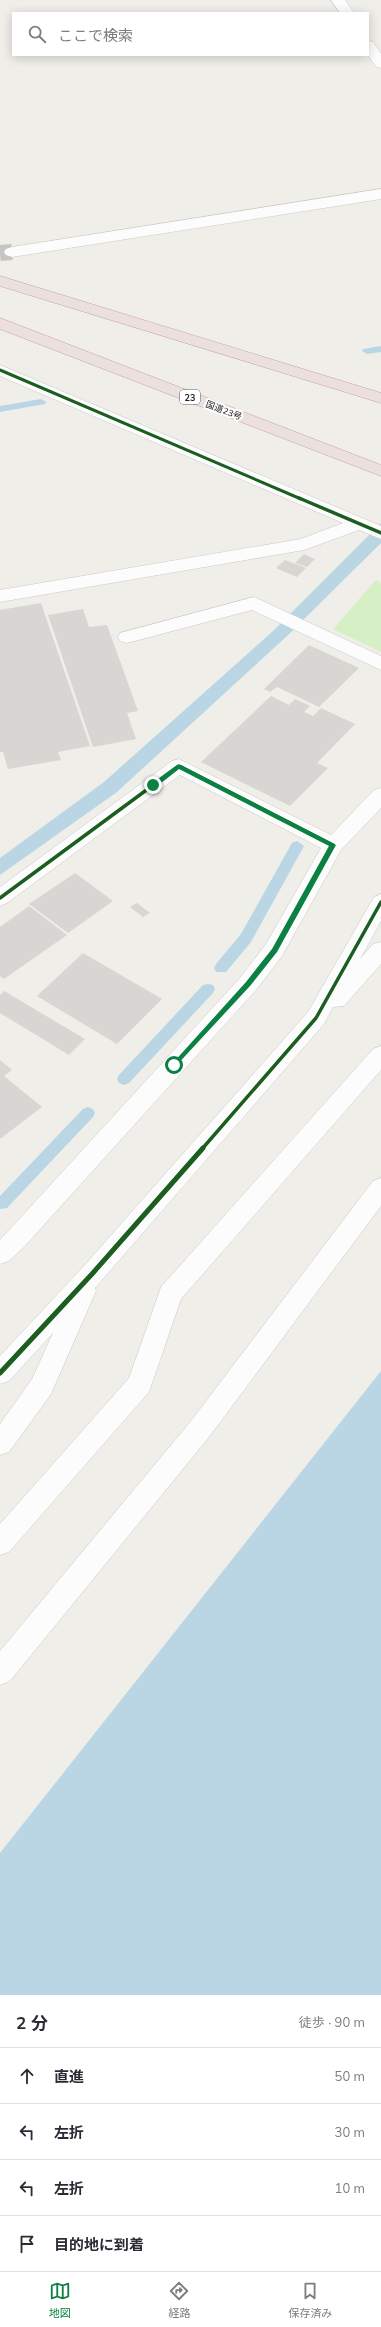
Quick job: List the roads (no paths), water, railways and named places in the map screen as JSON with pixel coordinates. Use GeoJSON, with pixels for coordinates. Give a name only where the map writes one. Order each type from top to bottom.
{"type":"FeatureCollection","features":[{"type":"Feature","properties":{"kind":"highway"},"geometry":{"type":"LineString","coordinates":[[0,281],[381,398]]}},
{"type":"Feature","properties":{"kind":"highway","name":"国道23号"},"geometry":{"type":"LineString","coordinates":[[0,323],[381,471]]}},
{"type":"Feature","properties":{"kind":"street"},"geometry":{"type":"LineString","coordinates":[[338,0],[346,12]]}},
{"type":"Feature","properties":{"kind":"street"},"geometry":{"type":"LineString","coordinates":[[369,46],[381,64]]}},
{"type":"Feature","properties":{"kind":"street"},"geometry":{"type":"LineString","coordinates":[[12,252],[381,194]]}},
{"type":"Feature","properties":{"kind":"street"},"geometry":{"type":"LineString","coordinates":[[0,370],[369,528]]}},
{"type":"Feature","properties":{"kind":"street"},"geometry":{"type":"LineString","coordinates":[[0,596],[304,544],[369,528]]}},
{"type":"Feature","properties":{"kind":"street"},"geometry":{"type":"LineString","coordinates":[[127,637],[254,602],[381,664]]}},
{"type":"Feature","properties":{"kind":"street"},"geometry":{"type":"LineString","coordinates":[[0,898],[179,766],[333,845]]}},
{"type":"Feature","properties":{"kind":"street"},"geometry":{"type":"LineString","coordinates":[[0,1254],[16,1240],[248,984],[274,950],[333,845],[381,796]]}},
{"type":"Feature","properties":{"kind":"street"},"geometry":{"type":"LineString","coordinates":[[0,1373],[92,1274],[255,1090],[316,1018],[381,902]]}},
{"type":"Feature","properties":{"kind":"street"},"geometry":{"type":"LineString","coordinates":[[316,1018],[326,1011],[381,950]]}},
{"type":"Feature","properties":{"kind":"street"},"geometry":{"type":"LineString","coordinates":[[0,1543],[140,1384],[170,1294],[381,1056]]}},
{"type":"Feature","properties":{"kind":"street"},"geometry":{"type":"LineString","coordinates":[[0,1672],[200,1430],[381,1188]]}},
{"type":"Feature","properties":{"kind":"street"},"geometry":{"type":"LineString","coordinates":[[0,1444],[42,1386],[92,1274]]}},
{"type":"Feature","properties":{"kind":"water"},"geometry":{"type":"Polygon","coordinates":[[[381,523],[381,543],[286,637],[117,792],[0,875],[0,858],[104,782],[272,632],[381,523]]]}},
{"type":"Feature","properties":{"kind":"water"},"geometry":{"type":"Polygon","coordinates":[[[381,1371],[381,1995],[0,1995],[0,1853],[381,1371]]]}},
{"type":"Feature","properties":{"kind":"waterway"},"geometry":{"type":"LineString","coordinates":[[367,351],[381,349]]}},
{"type":"Feature","properties":{"kind":"waterway"},"geometry":{"type":"LineString","coordinates":[[0,409],[41,402]]}},
{"type":"Feature","properties":{"kind":"waterway"},"geometry":{"type":"LineString","coordinates":[[221,968],[246,938],[297,846]]}},
{"type":"Feature","properties":{"kind":"waterway"},"geometry":{"type":"LineString","coordinates":[[124,1079],[208,989]]}},
{"type":"Feature","properties":{"kind":"waterway"},"geometry":{"type":"LineString","coordinates":[[2,1204],[88,1113]]}},
{"type":"Feature","properties":{"kind":"tunnel"},"geometry":{"type":"LineString","coordinates":[[0,253],[12,252]]}}]}
